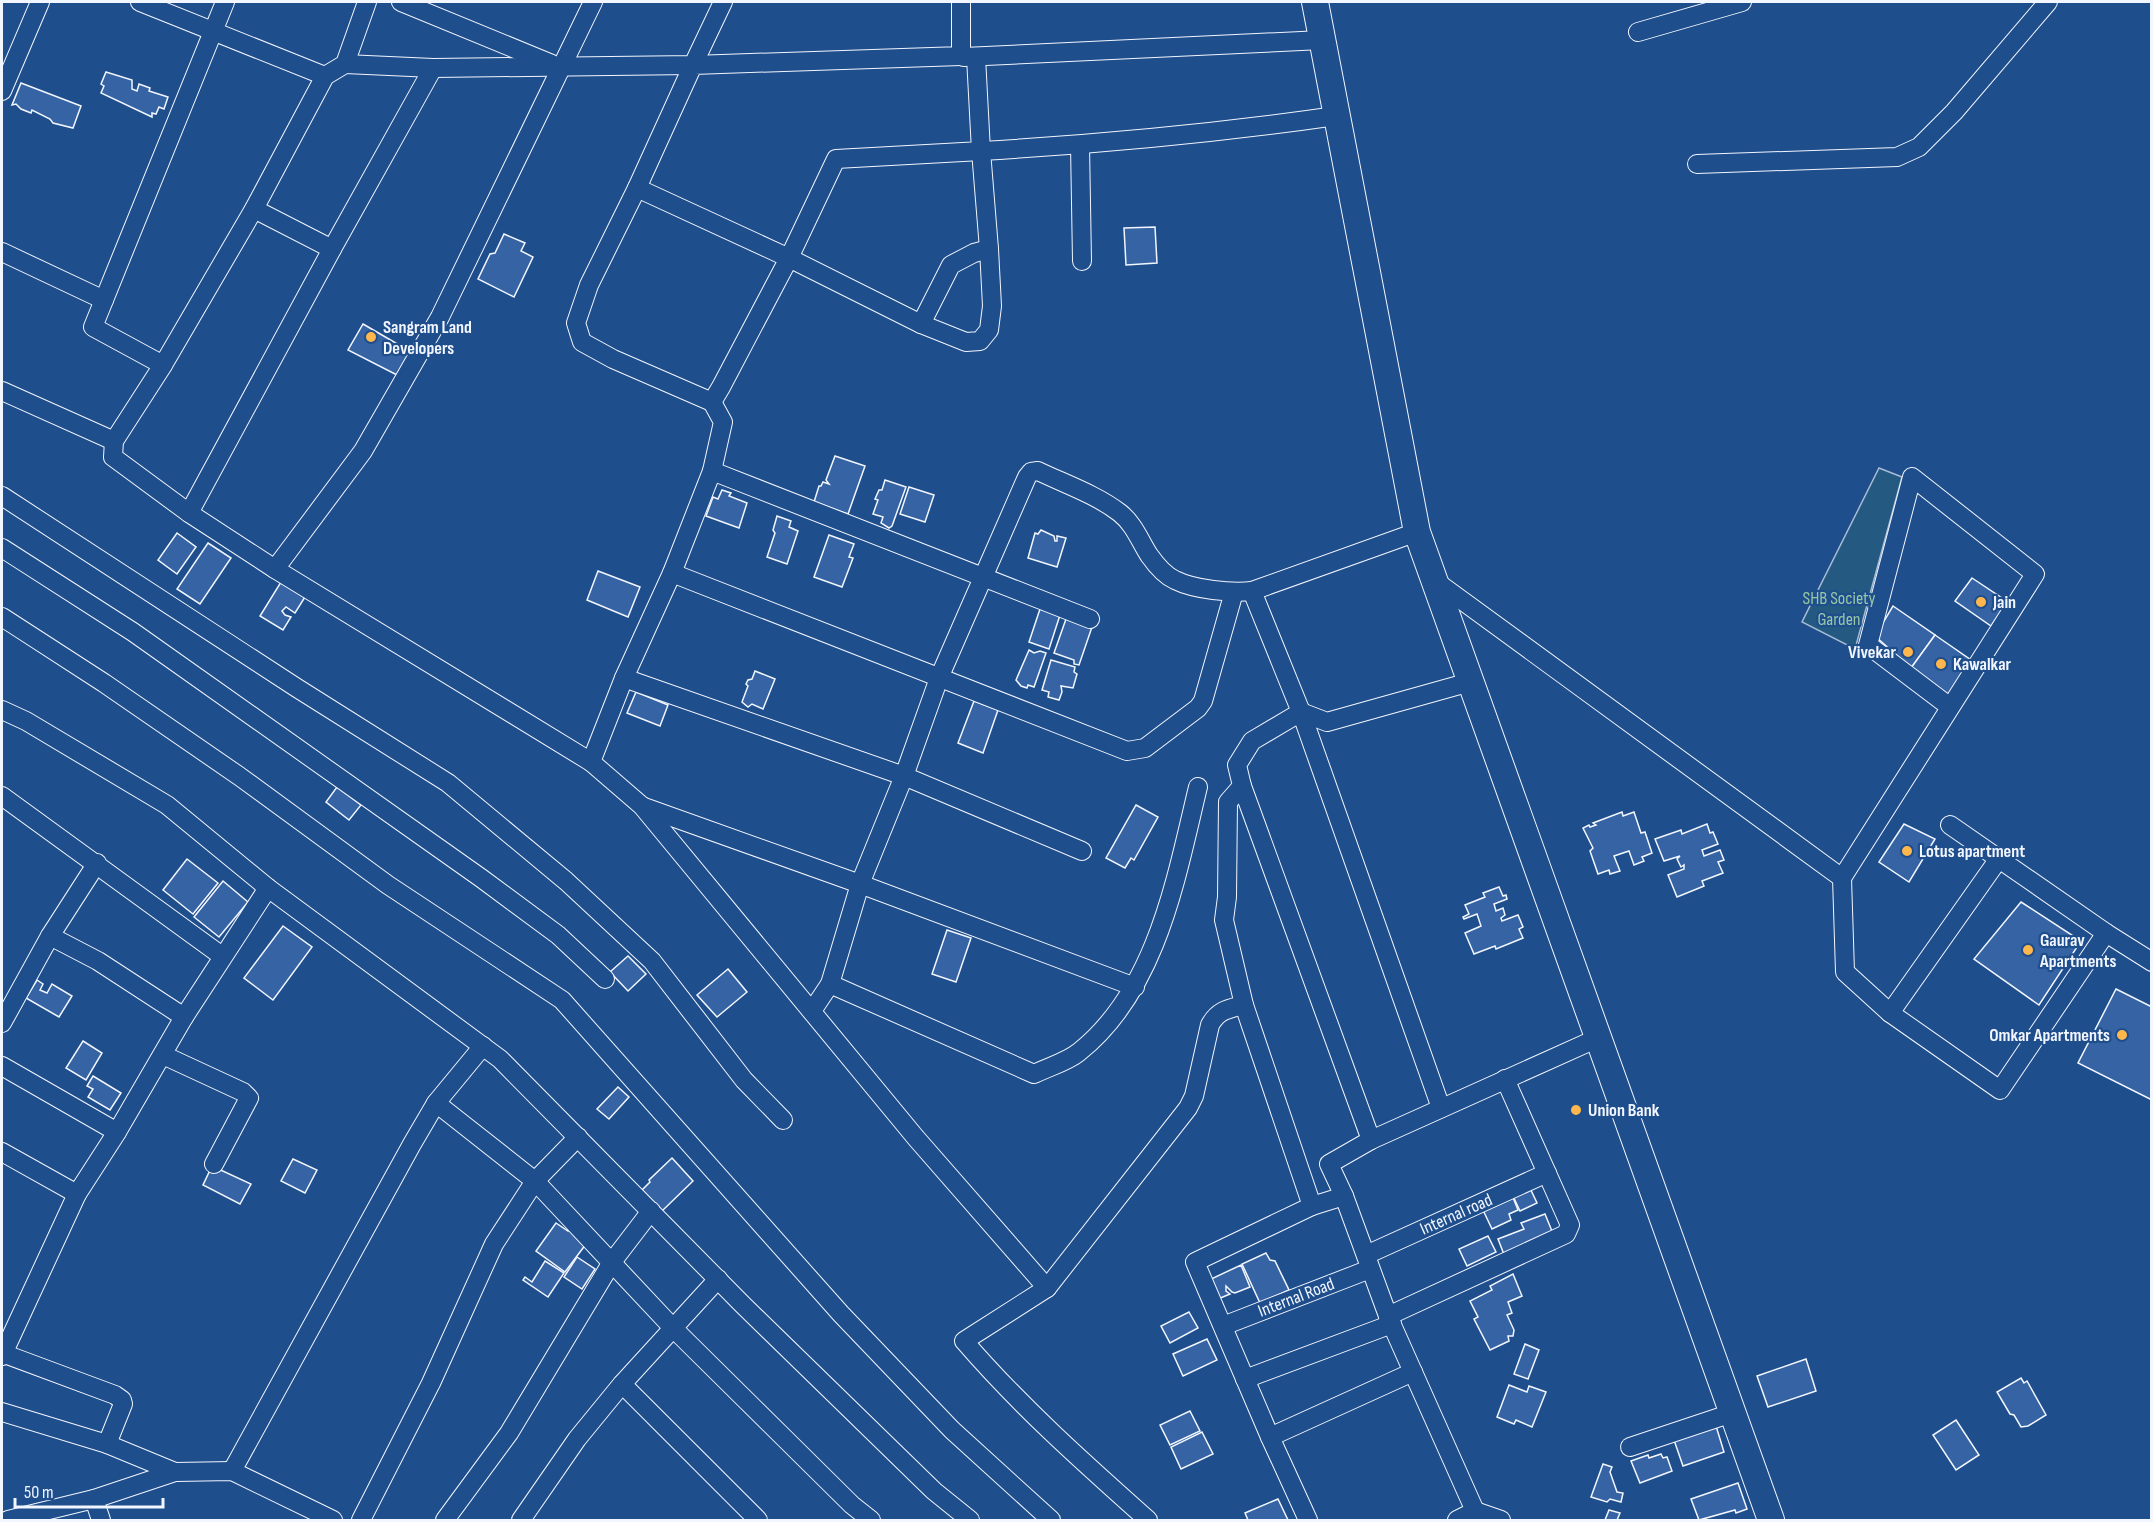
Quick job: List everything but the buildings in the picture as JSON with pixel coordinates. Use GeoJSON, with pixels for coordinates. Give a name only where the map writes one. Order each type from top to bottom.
{"type":"FeatureCollection","features":[{"type":"Feature","properties":{"kind":"street"},"geometry":{"type":"LineString","coordinates":[[2,91],[40,2]]}},
{"type":"Feature","properties":{"kind":"street"},"geometry":{"type":"LineString","coordinates":[[140,2],[325,76]]}},
{"type":"Feature","properties":{"kind":"street"},"geometry":{"type":"LineString","coordinates":[[163,365],[93,327],[225,2]]}},
{"type":"Feature","properties":{"kind":"street"},"geometry":{"type":"LineString","coordinates":[[345,64],[367,2]]}},
{"type":"Feature","properties":{"kind":"street"},"geometry":{"type":"LineString","coordinates":[[401,2],[560,67]]}},
{"type":"Feature","properties":{"kind":"street"},"geometry":{"type":"LineString","coordinates":[[275,569],[363,451],[440,317],[593,2]]}},
{"type":"Feature","properties":{"kind":"street"},"geometry":{"type":"LineString","coordinates":[[591,762],[624,678],[672,573],[712,471],[723,422],[712,402],[654,378],[582,342],[576,323],[589,285],[637,188],[723,2]]}},
{"type":"Feature","properties":{"kind":"street"},"geometry":{"type":"LineString","coordinates":[[637,188],[789,258],[921,324],[966,342],[980,341],[989,330],[992,306],[989,249],[981,150],[961,2]]}},
{"type":"Feature","properties":{"kind":"street"},"geometry":{"type":"LineString","coordinates":[[1315,2],[1417,532],[1771,1521]]}},
{"type":"Feature","properties":{"kind":"street"},"geometry":{"type":"LineString","coordinates":[[1638,32],[1742,2]]}},
{"type":"Feature","properties":{"kind":"street"},"geometry":{"type":"LineString","coordinates":[[1697,164],[1897,157],[1919,147],[1954,112],[2048,2]]}},
{"type":"Feature","properties":{"kind":"street"},"geometry":{"type":"LineString","coordinates":[[1047,1288],[916,1138],[642,806],[591,762],[275,569],[189,513],[113,457],[114,441],[163,365],[254,209],[325,76],[345,64],[433,68],[693,65],[968,57],[1322,40]]}},
{"type":"Feature","properties":{"kind":"street"},"geometry":{"type":"LineString","coordinates":[[189,513],[433,68]]}},
{"type":"Feature","properties":{"kind":"street"},"geometry":{"type":"LineString","coordinates":[[712,402],[789,258],[836,159],[1080,145],[1240,130],[1336,116]]}},
{"type":"Feature","properties":{"kind":"street"},"geometry":{"type":"LineString","coordinates":[[1080,145],[1082,261]]}},
{"type":"Feature","properties":{"kind":"street"},"geometry":{"type":"LineString","coordinates":[[254,209],[332,249]]}},
{"type":"Feature","properties":{"kind":"street"},"geometry":{"type":"LineString","coordinates":[[921,324],[951,265],[974,253],[989,249]]}},
{"type":"Feature","properties":{"kind":"street"},"geometry":{"type":"LineString","coordinates":[[2,252],[104,300]]}},
{"type":"Feature","properties":{"kind":"street"},"geometry":{"type":"LineString","coordinates":[[2,391],[114,441]]}},
{"type":"Feature","properties":{"kind":"street"},"geometry":{"type":"LineString","coordinates":[[712,471],[1090,620]]}},
{"type":"Feature","properties":{"kind":"street"},"geometry":{"type":"LineString","coordinates":[[812,1011],[830,984],[860,884],[904,776],[939,678],[1031,472],[1038,471],[1095,498],[1120,513],[1131,524],[1161,570],[1173,580],[1184,584],[1243,592],[1417,532]]}},
{"type":"Feature","properties":{"kind":"street"},"geometry":{"type":"LineString","coordinates":[[1950,707],[1868,645],[1912,477],[2035,574],[1842,878],[1845,972],[1890,1013],[2000,1089],[2106,933]]}},
{"type":"Feature","properties":{"kind":"street"},"geometry":{"type":"LineString","coordinates":[[2,496],[297,688],[448,783],[566,881],[652,961],[744,1080],[783,1120]]}},
{"type":"Feature","properties":{"kind":"street"},"geometry":{"type":"LineString","coordinates":[[2,548],[133,632],[482,878],[558,935],[605,979]]}},
{"type":"Feature","properties":{"kind":"street"},"geometry":{"type":"LineString","coordinates":[[672,573],[1127,751],[1145,748],[1198,708],[1243,592]]}},
{"type":"Feature","properties":{"kind":"street"},"geometry":{"type":"LineString","coordinates":[[1434,580],[1842,878]]}},
{"type":"Feature","properties":{"kind":"street"},"geometry":{"type":"LineString","coordinates":[[1243,592],[1301,712],[1441,1108]]}},
{"type":"Feature","properties":{"kind":"street"},"geometry":{"type":"LineString","coordinates":[[2,617],[104,683],[239,776],[388,885],[562,1000],[841,1314],[952,1430],[1051,1521]]}},
{"type":"Feature","properties":{"kind":"street"},"geometry":{"type":"LineString","coordinates":[[624,678],[904,776],[1082,851]]}},
{"type":"Feature","properties":{"kind":"street"},"geometry":{"type":"LineString","coordinates":[[1301,712],[1327,722],[1470,682]]}},
{"type":"Feature","properties":{"kind":"street"},"geometry":{"type":"LineString","coordinates":[[2,710],[26,721],[167,806],[268,888],[500,1059],[718,1279],[934,1491],[970,1521]]}},
{"type":"Feature","properties":{"kind":"street"},"geometry":{"type":"LineString","coordinates":[[1301,712],[1252,741],[1237,765],[1242,786],[1371,1140]]}},
{"type":"Feature","properties":{"kind":"street"},"geometry":{"type":"LineString","coordinates":[[1242,786],[1228,802],[1227,897],[1224,920],[1244,1005],[1312,1206]]}},
{"type":"Feature","properties":{"kind":"street"},"geometry":{"type":"LineString","coordinates":[[830,984],[1034,1074],[1078,1053],[1104,1028],[1135,987],[1173,889],[1198,788]]}},
{"type":"Feature","properties":{"kind":"street"},"geometry":{"type":"LineString","coordinates":[[2,796],[222,956]]}},
{"type":"Feature","properties":{"kind":"street"},"geometry":{"type":"LineString","coordinates":[[642,806],[860,884],[1135,987]]}},
{"type":"Feature","properties":{"kind":"street"},"geometry":{"type":"LineString","coordinates":[[1950,825],[1998,860],[2151,962]]}},
{"type":"Feature","properties":{"kind":"street"},"geometry":{"type":"LineString","coordinates":[[1890,1013],[1998,860]]}},
{"type":"Feature","properties":{"kind":"street"},"geometry":{"type":"LineString","coordinates":[[2,1023],[50,936],[96,863]]}},
{"type":"Feature","properties":{"kind":"street"},"geometry":{"type":"LineString","coordinates":[[107,1444],[123,1404],[122,1400],[115,1395],[2,1354],[78,1194],[184,1017],[268,888]]}},
{"type":"Feature","properties":{"kind":"street"},"geometry":{"type":"LineString","coordinates":[[50,936],[98,960],[184,1017]]}},
{"type":"Feature","properties":{"kind":"street"},"geometry":{"type":"LineString","coordinates":[[1148,1521],[1000,1384],[964,1341],[1047,1288],[1188,1108],[1194,1096],[1210,1025],[1215,1016],[1222,1010],[1244,1005]]}},
{"type":"Feature","properties":{"kind":"street"},"geometry":{"type":"LineString","coordinates":[[1456,1521],[1487,1517],[1413,1372],[1390,1320],[1344,1196],[1329,1164],[1371,1140],[1598,1038]]}},
{"type":"Feature","properties":{"kind":"street"},"geometry":{"type":"LineString","coordinates":[[232,1471],[436,1103],[483,1046]]}},
{"type":"Feature","properties":{"kind":"street"},"geometry":{"type":"LineString","coordinates":[[163,1055],[243,1092],[249,1098],[214,1164]]}},
{"type":"Feature","properties":{"kind":"street"},"geometry":{"type":"LineString","coordinates":[[2,1066],[117,1132]]}},
{"type":"Feature","properties":{"kind":"street"},"geometry":{"type":"LineString","coordinates":[[1245,1379],[1390,1320],[1566,1234],[1570,1225],[1505,1079]]}},
{"type":"Feature","properties":{"kind":"street"},"geometry":{"type":"LineString","coordinates":[[436,1103],[534,1181],[673,1328],[852,1505],[871,1521]]}},
{"type":"Feature","properties":{"kind":"street"},"geometry":{"type":"LineString","coordinates":[[361,1521],[431,1383],[494,1244],[534,1181],[578,1137]]}},
{"type":"Feature","properties":{"kind":"street"},"geometry":{"type":"LineString","coordinates":[[2,1152],[78,1194]]}},
{"type":"Feature","properties":{"kind":"street","name":"Internal road"},"geometry":{"type":"LineString","coordinates":[[1368,1262],[1547,1173]]}},
{"type":"Feature","properties":{"kind":"street"},"geometry":{"type":"LineString","coordinates":[[1308,1521],[1195,1262],[1312,1206],[1344,1196]]}},
{"type":"Feature","properties":{"kind":"street"},"geometry":{"type":"LineString","coordinates":[[445,1521],[509,1433],[612,1262],[651,1211]]}},
{"type":"Feature","properties":{"kind":"street","name":"Internal Road"},"geometry":{"type":"LineString","coordinates":[[1222,1326],[1368,1262]]}},
{"type":"Feature","properties":{"kind":"street"},"geometry":{"type":"LineString","coordinates":[[521,1521],[577,1439],[622,1384],[718,1279]]}},
{"type":"Feature","properties":{"kind":"street"},"geometry":{"type":"LineString","coordinates":[[1270,1437],[1413,1372]]}},
{"type":"Feature","properties":{"kind":"street"},"geometry":{"type":"LineString","coordinates":[[622,1384],[758,1521]]}},
{"type":"Feature","properties":{"kind":"street"},"geometry":{"type":"LineString","coordinates":[[2,1412],[107,1444],[175,1472]]}},
{"type":"Feature","properties":{"kind":"street"},"geometry":{"type":"LineString","coordinates":[[1630,1447],[1732,1413]]}},
{"type":"Feature","properties":{"kind":"street"},"geometry":{"type":"LineString","coordinates":[[8,1521],[94,1499],[175,1472],[232,1471],[333,1521]]}},
{"type":"Feature","properties":{"kind":"street"},"geometry":{"type":"LineString","coordinates":[[94,1499],[101,1521]]}},
{"type":"Feature","properties":{"kind":"green space","name":"SHB Society Garden"},"geometry":{"type":"Polygon","coordinates":[[[1879,468],[1902,477],[1855,649],[1802,622],[1879,468]]]}},
{"type":"Feature","properties":{"kind":"place","name":"Sangram Land Developers"},"geometry":{"type":"Point","coordinates":[371,337]}},
{"type":"Feature","properties":{"kind":"place","name":"Jain"},"geometry":{"type":"Point","coordinates":[1981,602]}},
{"type":"Feature","properties":{"kind":"place","name":"Vivekar"},"geometry":{"type":"Point","coordinates":[1908,652]}},
{"type":"Feature","properties":{"kind":"place","name":"Kawalkar"},"geometry":{"type":"Point","coordinates":[1941,664]}},
{"type":"Feature","properties":{"kind":"place","name":"Lotus apartment"},"geometry":{"type":"Point","coordinates":[1907,851]}},
{"type":"Feature","properties":{"kind":"place","name":"Gaurav Apartments"},"geometry":{"type":"Point","coordinates":[2028,950]}},
{"type":"Feature","properties":{"kind":"place","name":"Omkar Apartments"},"geometry":{"type":"Point","coordinates":[2122,1035]}},
{"type":"Feature","properties":{"kind":"place","name":"Union Bank"},"geometry":{"type":"Point","coordinates":[1576,1110]}}]}
